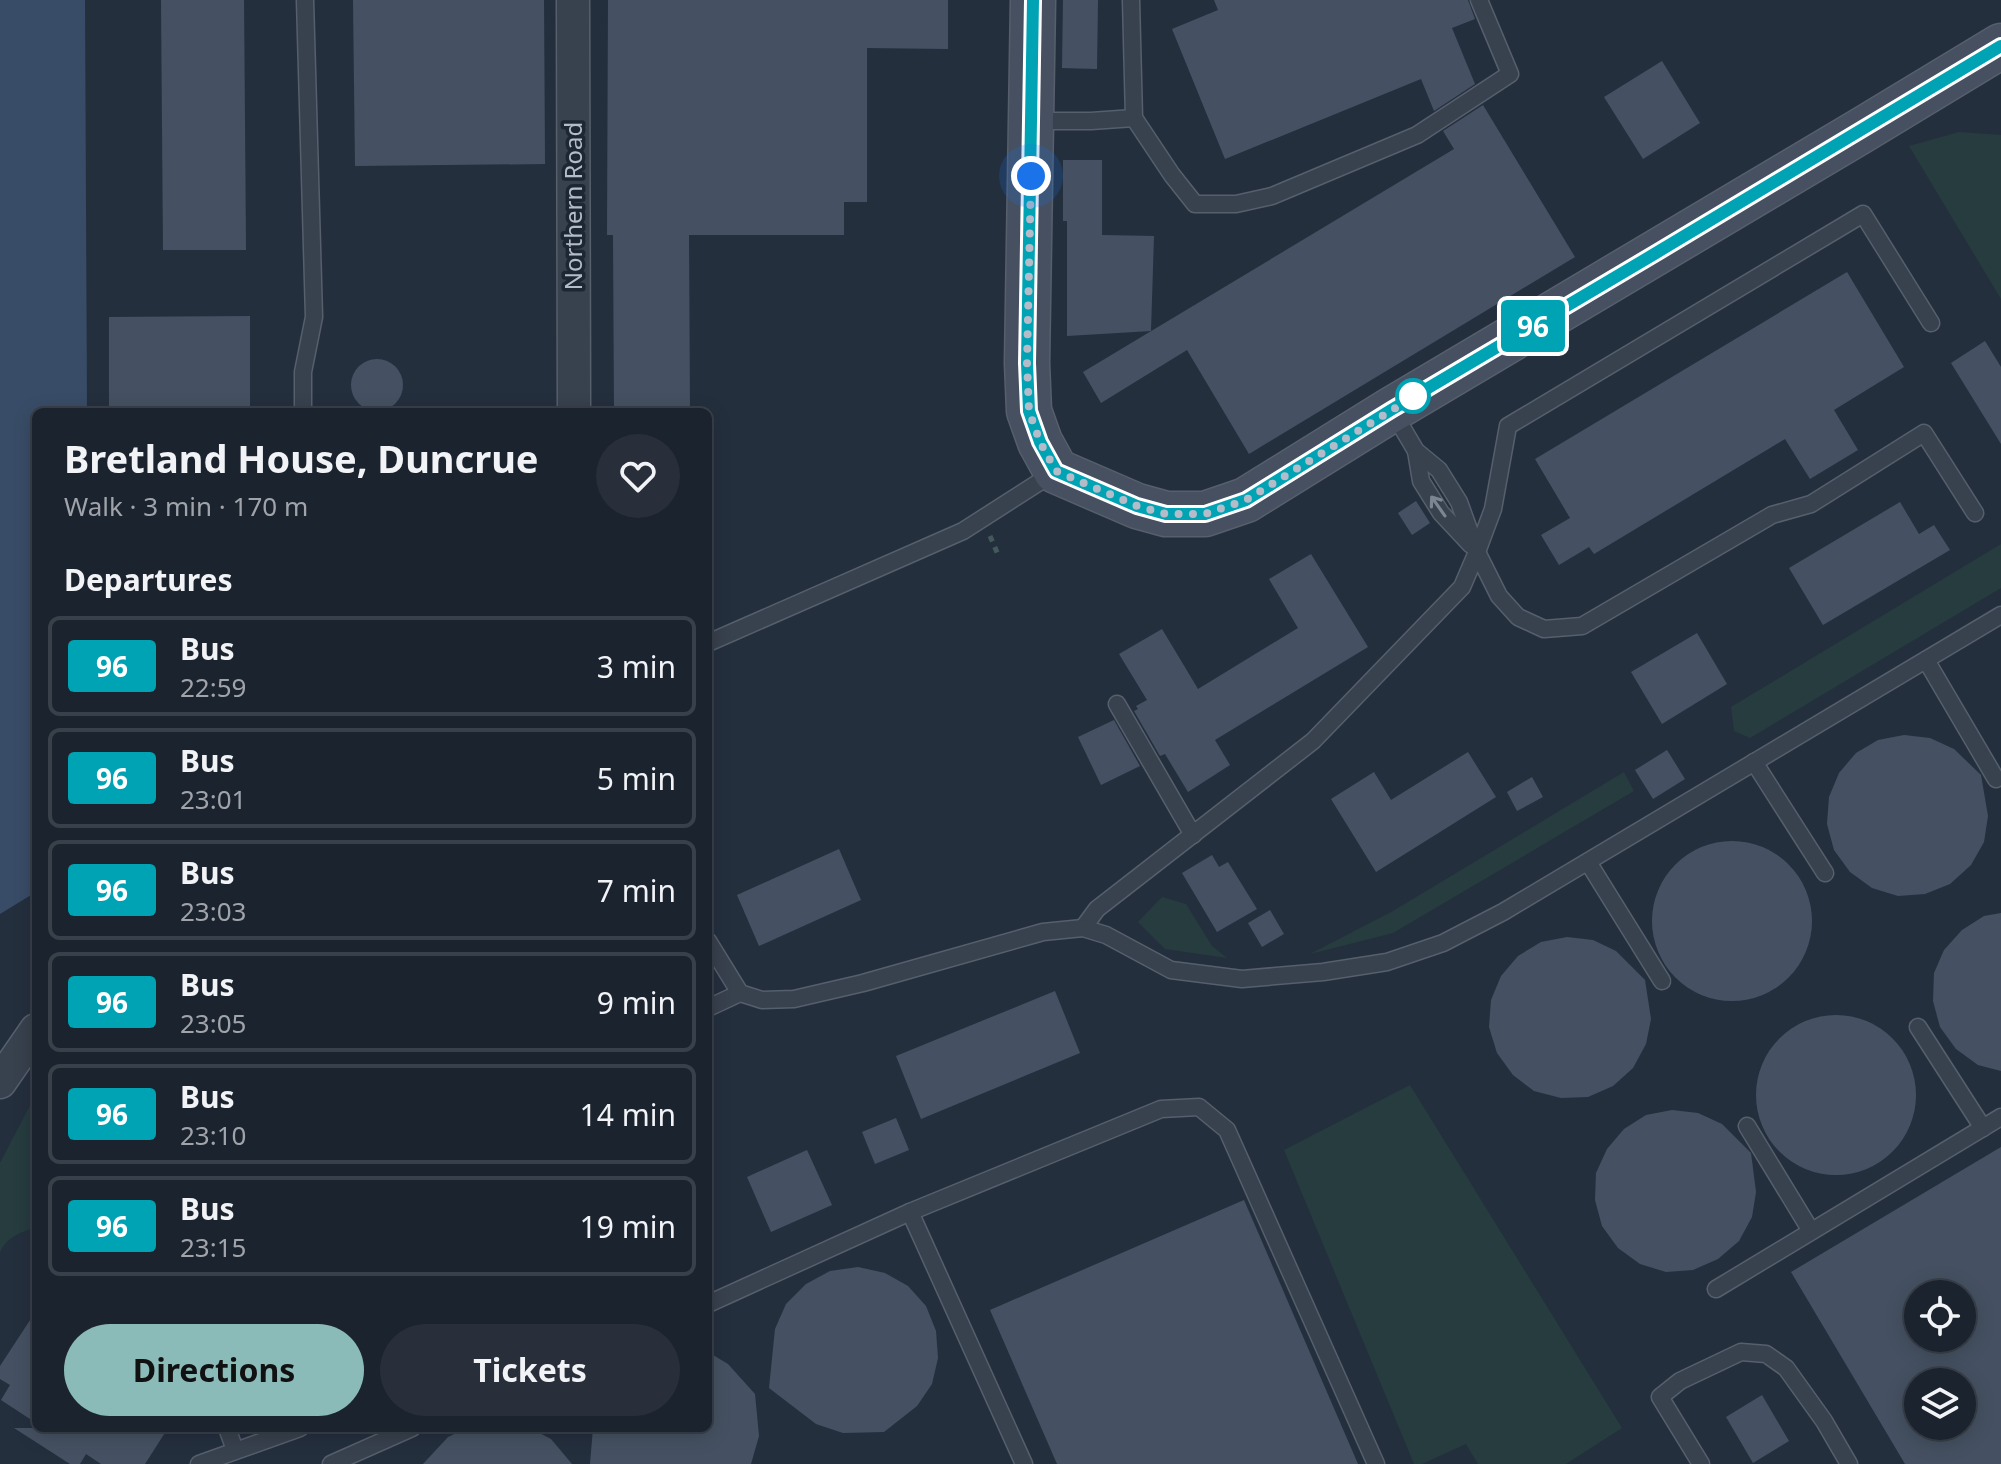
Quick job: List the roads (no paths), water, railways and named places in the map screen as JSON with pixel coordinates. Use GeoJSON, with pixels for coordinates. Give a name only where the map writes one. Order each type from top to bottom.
{"type":"FeatureCollection","features":[{"type":"Feature","properties":{"kind":"street","name":"Northern Road"},"geometry":{"type":"LineString","coordinates":[[573,0],[574,408]]}},
{"type":"Feature","properties":{"kind":"street"},"geometry":{"type":"LineString","coordinates":[[1033,0],[1027,363],[1029,411],[1040,442],[1056,471],[1137,506],[1166,514],[1205,514],[1246,500],[1391,410],[2001,46]]}},
{"type":"Feature","properties":{"kind":"street"},"geometry":{"type":"LineString","coordinates":[[0,1082],[32,1036]]}},
{"type":"Feature","properties":{"kind":"lane"},"geometry":{"type":"LineString","coordinates":[[303,408],[303,372],[314,317],[305,0]]}},
{"type":"Feature","properties":{"kind":"lane"},"geometry":{"type":"LineString","coordinates":[[1131,0],[1134,118],[1195,204],[1236,204],[1272,196],[1417,135],[1510,74],[1479,0]]}},
{"type":"Feature","properties":{"kind":"lane"},"geometry":{"type":"LineString","coordinates":[[1032,121],[1134,118]]}},
{"type":"Feature","properties":{"kind":"lane"},"geometry":{"type":"LineString","coordinates":[[1083,928],[1097,909],[1313,741],[1462,587],[1493,509],[1508,426],[1863,214],[1931,323]]}},
{"type":"Feature","properties":{"kind":"lane"},"geometry":{"type":"LineString","coordinates":[[1391,410],[1416,451],[1439,470],[1459,502],[1477,552],[1499,596],[1518,617],[1544,629],[1582,626],[1772,515],[1811,504],[1924,433],[1975,513]]}},
{"type":"Feature","properties":{"kind":"lane"},"geometry":{"type":"LineString","coordinates":[[712,641],[963,531],[1056,471]]}},
{"type":"Feature","properties":{"kind":"lane"},"geometry":{"type":"LineString","coordinates":[[712,948],[740,993],[762,1000],[794,999],[863,983],[1043,932],[1083,928],[1106,935],[1171,970],[1242,979],[1323,972],[1387,962],[1443,943],[1503,912],[2001,615]]}},
{"type":"Feature","properties":{"kind":"lane"},"geometry":{"type":"LineString","coordinates":[[1926,660],[1996,779]]}},
{"type":"Feature","properties":{"kind":"lane"},"geometry":{"type":"LineString","coordinates":[[1117,704],[1193,835]]}},
{"type":"Feature","properties":{"kind":"lane"},"geometry":{"type":"LineString","coordinates":[[1754,762],[1825,873]]}},
{"type":"Feature","properties":{"kind":"lane"},"geometry":{"type":"LineString","coordinates":[[1588,862],[1662,981]]}},
{"type":"Feature","properties":{"kind":"lane"},"geometry":{"type":"LineString","coordinates":[[712,1006],[740,993]]}},
{"type":"Feature","properties":{"kind":"lane"},"geometry":{"type":"LineString","coordinates":[[1918,1027],[1983,1128]]}},
{"type":"Feature","properties":{"kind":"lane"},"geometry":{"type":"LineString","coordinates":[[712,1302],[910,1212],[1161,1109],[1199,1107],[1227,1130],[1376,1464]]}},
{"type":"Feature","properties":{"kind":"lane"},"geometry":{"type":"LineString","coordinates":[[1716,1289],[2001,1117]]}},
{"type":"Feature","properties":{"kind":"lane"},"geometry":{"type":"LineString","coordinates":[[1747,1126],[1811,1231]]}},
{"type":"Feature","properties":{"kind":"lane"},"geometry":{"type":"LineString","coordinates":[[910,1212],[1024,1464]]}},
{"type":"Feature","properties":{"kind":"lane"},"geometry":{"type":"LineString","coordinates":[[1701,1464],[1660,1397],[1680,1381],[1741,1352],[1766,1354],[1786,1368],[1824,1421],[1849,1464]]}},
{"type":"Feature","properties":{"kind":"lane"},"geometry":{"type":"LineString","coordinates":[[228,1432],[235,1450]]}},
{"type":"Feature","properties":{"kind":"lane"},"geometry":{"type":"LineString","coordinates":[[199,1464],[288,1432]]}},
{"type":"Feature","properties":{"kind":"lane"},"geometry":{"type":"LineString","coordinates":[[331,1464],[403,1432]]}},
{"type":"Feature","properties":{"kind":"water"},"geometry":{"type":"Polygon","coordinates":[[[0,0],[85,0],[87,408],[32,408],[32,894],[0,914],[0,0]]]}}]}
